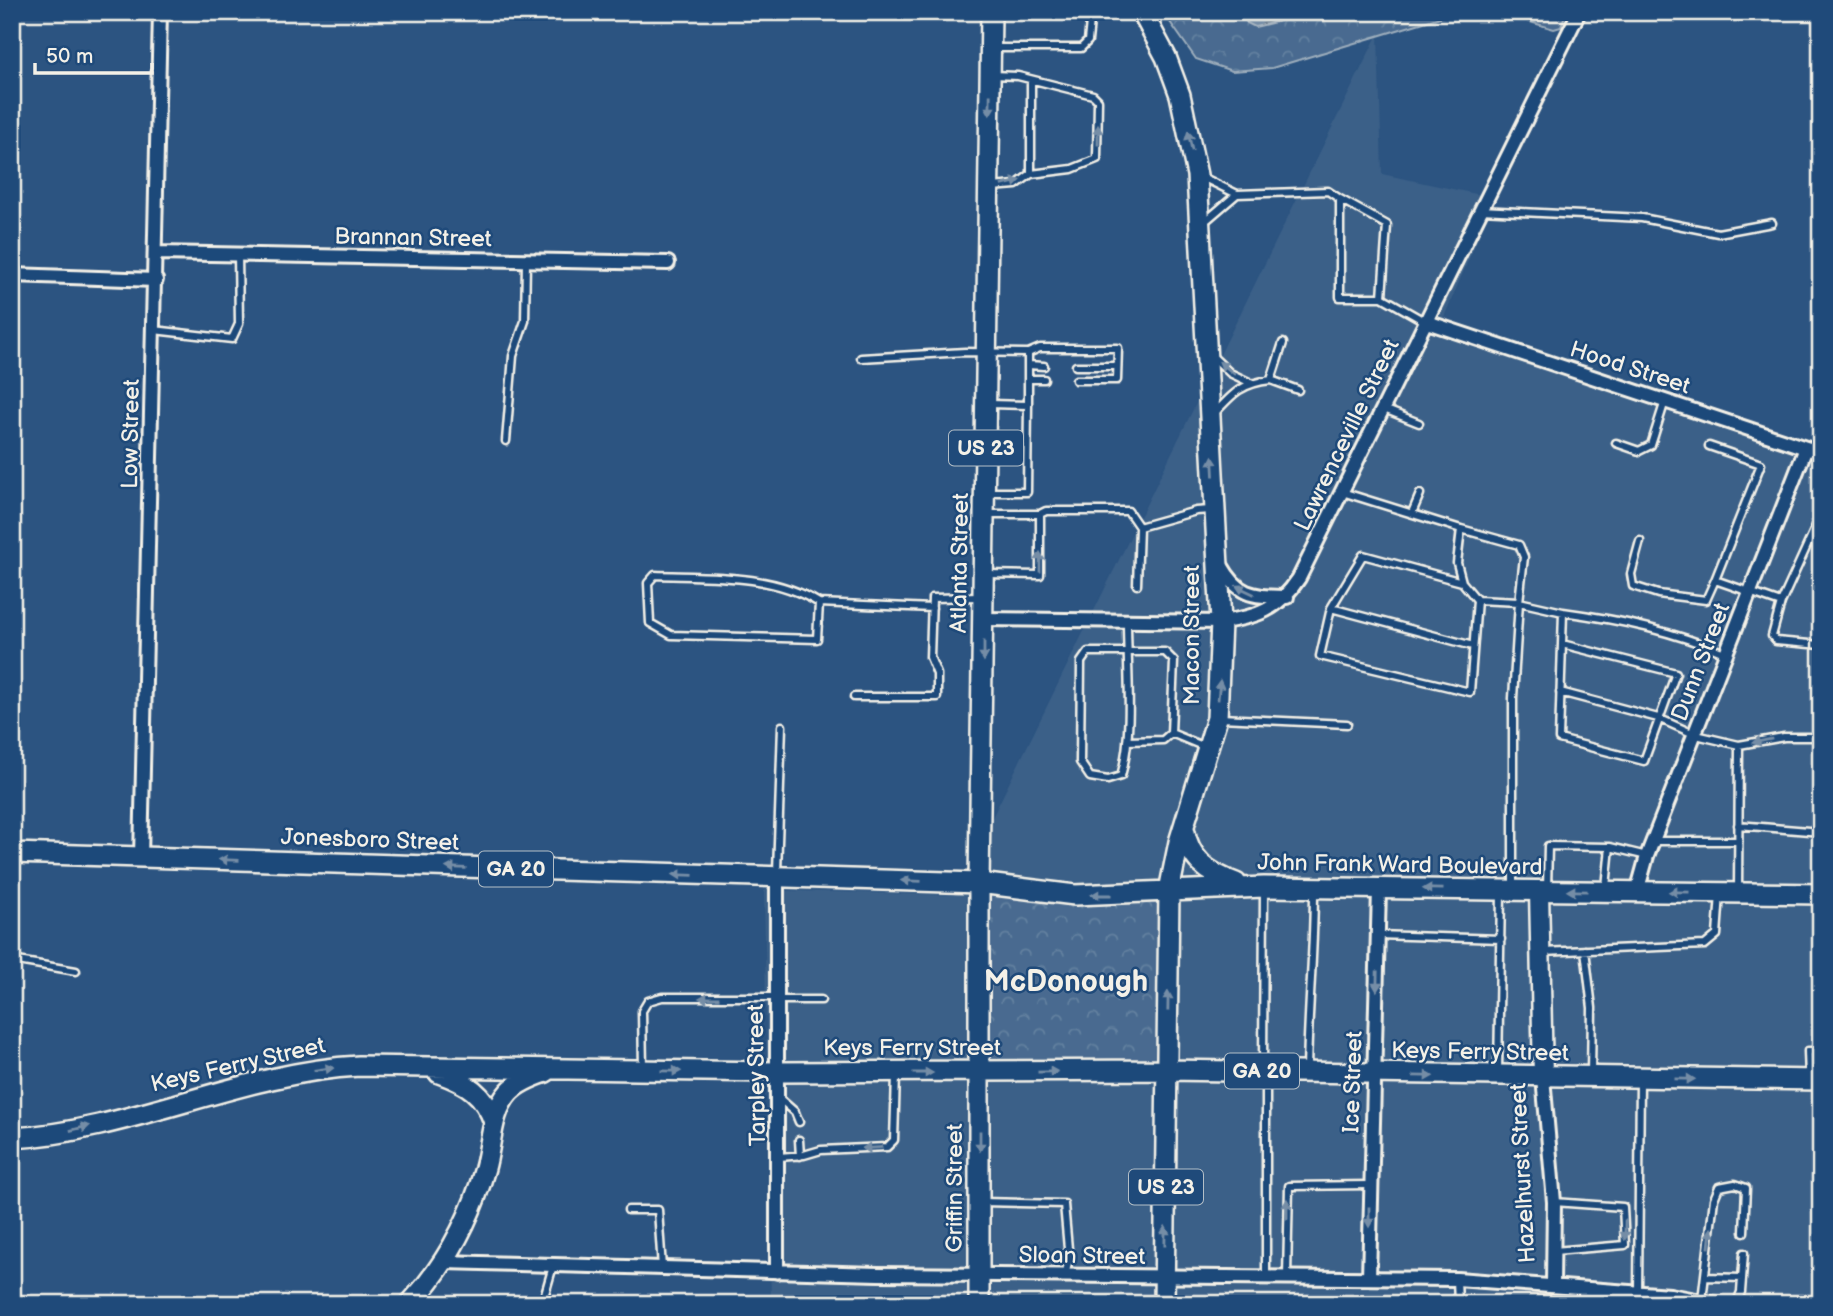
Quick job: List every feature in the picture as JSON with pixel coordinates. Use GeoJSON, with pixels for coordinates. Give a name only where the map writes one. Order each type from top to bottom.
{"type":"FeatureCollection","features":[{"type":"Feature","properties":{"kind":"main road","name":"Atlanta Street"},"geometry":{"type":"LineString","coordinates":[[980,1073],[979,883],[991,12]]}},
{"type":"Feature","properties":{"kind":"main road","name":"Macon Street"},"geometry":{"type":"LineString","coordinates":[[1142,12],[1166,57],[1180,95],[1198,175],[1221,622],[1217,718],[1184,827],[1169,891],[1164,1304]]}},
{"type":"Feature","properties":{"kind":"main road"},"geometry":{"type":"LineString","coordinates":[[1184,827],[1187,846],[1212,875],[1255,887]]}},
{"type":"Feature","properties":{"kind":"main road","name":"Jonesboro Street"},"geometry":{"type":"LineString","coordinates":[[12,853],[979,883]]}},
{"type":"Feature","properties":{"kind":"main road","name":"John Frank Ward Boulevard"},"geometry":{"type":"LineString","coordinates":[[979,883],[1075,895],[1255,887],[1821,894]]}},
{"type":"Feature","properties":{"kind":"main road","name":"Hazelhurst Street"},"geometry":{"type":"LineString","coordinates":[[1543,891],[1540,952],[1543,1077]]}},
{"type":"Feature","properties":{"kind":"main road","name":"Keys Ferry Street"},"geometry":{"type":"LineString","coordinates":[[12,1138],[63,1132],[306,1072],[359,1066],[896,1073],[1167,1070],[1815,1080]]}},
{"type":"Feature","properties":{"kind":"main road"},"geometry":{"type":"LineString","coordinates":[[421,1067],[461,1081],[474,1089],[488,1106],[494,1122]]}},
{"type":"Feature","properties":{"kind":"main road"},"geometry":{"type":"LineString","coordinates":[[410,1304],[444,1262],[475,1198],[485,1168],[494,1122],[510,1091],[554,1069]]}},
{"type":"Feature","properties":{"kind":"main road","name":"Griffin Street"},"geometry":{"type":"LineString","coordinates":[[979,1304],[980,1073]]}},
{"type":"Feature","properties":{"kind":"street","name":"Low Street"},"geometry":{"type":"LineString","coordinates":[[141,858],[157,253],[160,12]]}},
{"type":"Feature","properties":{"kind":"street","name":"Lawrenceville Street"},"geometry":{"type":"LineString","coordinates":[[984,619],[1221,622],[1255,617],[1287,597],[1300,578],[1578,12]]}},
{"type":"Feature","properties":{"kind":"street","name":"Brannan Street"},"geometry":{"type":"LineString","coordinates":[[157,253],[668,263]]}},
{"type":"Feature","properties":{"kind":"street"},"geometry":{"type":"LineString","coordinates":[[12,275],[156,279]]}},
{"type":"Feature","properties":{"kind":"street","name":"Hood Street"},"geometry":{"type":"LineString","coordinates":[[1427,322],[1821,453]]}},
{"type":"Feature","properties":{"kind":"street","name":"Dunn Street"},"geometry":{"type":"LineString","coordinates":[[1637,892],[1647,856],[1806,448]]}},
{"type":"Feature","properties":{"kind":"street"},"geometry":{"type":"LineString","coordinates":[[1217,558],[1231,583],[1244,592],[1287,597]]}},
{"type":"Feature","properties":{"kind":"street","name":"Tarpley Street"},"geometry":{"type":"LineString","coordinates":[[777,878],[777,1272]]}},
{"type":"Feature","properties":{"kind":"street","name":"Ice Street"},"geometry":{"type":"LineString","coordinates":[[1369,1278],[1379,889]]}},
{"type":"Feature","properties":{"kind":"street","name":"Hazelhurst Street"},"geometry":{"type":"LineString","coordinates":[[1543,1077],[1554,1202],[1553,1285]]}},
{"type":"Feature","properties":{"kind":"street","name":"Sloan Street"},"geometry":{"type":"LineString","coordinates":[[444,1262],[777,1272],[1457,1279],[1553,1285],[1702,1300],[1717,1304]]}},
{"type":"Feature","properties":{"kind":"lane"},"geometry":{"type":"LineString","coordinates":[[990,48],[1081,48],[1088,41],[1091,12]]}},
{"type":"Feature","properties":{"kind":"lane"},"geometry":{"type":"LineString","coordinates":[[989,187],[1016,185],[1031,174],[1072,169],[1097,159],[1098,100],[1093,96],[1031,81],[990,75]]}},
{"type":"Feature","properties":{"kind":"lane"},"geometry":{"type":"LineString","coordinates":[[1031,81],[1031,174]]}},
{"type":"Feature","properties":{"kind":"lane"},"geometry":{"type":"LineString","coordinates":[[1198,175],[1237,194],[1328,191],[1387,225],[1382,297]]}},
{"type":"Feature","properties":{"kind":"lane"},"geometry":{"type":"LineString","coordinates":[[1201,225],[1237,194]]}},
{"type":"Feature","properties":{"kind":"lane"},"geometry":{"type":"LineString","coordinates":[[1340,199],[1340,297],[1382,297],[1427,322]]}},
{"type":"Feature","properties":{"kind":"lane"},"geometry":{"type":"LineString","coordinates":[[1481,210],[1642,218],[1717,233],[1772,223]]}},
{"type":"Feature","properties":{"kind":"lane"},"geometry":{"type":"LineString","coordinates":[[154,330],[232,339],[239,324],[238,254]]}},
{"type":"Feature","properties":{"kind":"lane"},"geometry":{"type":"LineString","coordinates":[[506,441],[513,356],[525,321],[526,262]]}},
{"type":"Feature","properties":{"kind":"lane"},"geometry":{"type":"LineString","coordinates":[[1271,380],[1283,343]]}},
{"type":"Feature","properties":{"kind":"lane"},"geometry":{"type":"LineString","coordinates":[[861,358],[1028,354],[1040,348],[1118,348],[1117,380],[1076,380]]}},
{"type":"Feature","properties":{"kind":"lane"},"geometry":{"type":"LineString","coordinates":[[1207,351],[1230,373],[1249,382],[1271,380],[1298,390]]}},
{"type":"Feature","properties":{"kind":"lane"},"geometry":{"type":"LineString","coordinates":[[986,492],[1027,492],[1028,354]]}},
{"type":"Feature","properties":{"kind":"lane"},"geometry":{"type":"LineString","coordinates":[[1028,365],[1044,366]]}},
{"type":"Feature","properties":{"kind":"lane"},"geometry":{"type":"LineString","coordinates":[[1076,366],[1117,366]]}},
{"type":"Feature","properties":{"kind":"lane"},"geometry":{"type":"LineString","coordinates":[[1028,379],[1044,379]]}},
{"type":"Feature","properties":{"kind":"lane"},"geometry":{"type":"LineString","coordinates":[[1211,418],[1228,398],[1249,382]]}},
{"type":"Feature","properties":{"kind":"lane"},"geometry":{"type":"LineString","coordinates":[[1616,443],[1639,451],[1651,445],[1665,401]]}},
{"type":"Feature","properties":{"kind":"lane"},"geometry":{"type":"LineString","coordinates":[[986,404],[1028,405]]}},
{"type":"Feature","properties":{"kind":"lane"},"geometry":{"type":"LineString","coordinates":[[1384,409],[1419,423]]}},
{"type":"Feature","properties":{"kind":"lane"},"geometry":{"type":"LineString","coordinates":[[1640,541],[1631,574],[1633,586],[1658,594],[1706,600],[1761,464],[1709,446]]}},
{"type":"Feature","properties":{"kind":"lane"},"geometry":{"type":"LineString","coordinates":[[1342,492],[1518,545],[1523,550],[1513,698],[1507,890],[1501,939],[1498,1077]]}},
{"type":"Feature","properties":{"kind":"lane"},"geometry":{"type":"LineString","coordinates":[[1412,513],[1420,494]]}},
{"type":"Feature","properties":{"kind":"lane"},"geometry":{"type":"LineString","coordinates":[[1139,527],[1196,511],[1215,510]]}},
{"type":"Feature","properties":{"kind":"lane"},"geometry":{"type":"LineString","coordinates":[[985,514],[1128,511],[1139,527],[1137,585]]}},
{"type":"Feature","properties":{"kind":"lane"},"geometry":{"type":"LineString","coordinates":[[985,574],[1040,575],[1040,514]]}},
{"type":"Feature","properties":{"kind":"lane"},"geometry":{"type":"LineString","coordinates":[[1821,515],[1781,603],[1772,636],[1776,641],[1821,645]]}},
{"type":"Feature","properties":{"kind":"lane"},"geometry":{"type":"LineString","coordinates":[[1461,529],[1457,563],[1462,582],[1477,600],[1470,692],[1320,656],[1331,608],[1363,555],[1462,582]]}},
{"type":"Feature","properties":{"kind":"lane"},"geometry":{"type":"LineString","coordinates":[[819,603],[817,639],[671,635],[650,623],[648,583],[655,575],[773,583],[801,592],[819,603],[932,608]]}},
{"type":"Feature","properties":{"kind":"lane"},"geometry":{"type":"LineString","coordinates":[[1715,580],[1781,603]]}},
{"type":"Feature","properties":{"kind":"lane"},"geometry":{"type":"LineString","coordinates":[[854,696],[937,697],[937,674],[930,657],[932,598],[984,598]]}},
{"type":"Feature","properties":{"kind":"lane"},"geometry":{"type":"LineString","coordinates":[[1477,600],[1519,602],[1625,621],[1686,636],[1727,654]]}},
{"type":"Feature","properties":{"kind":"lane"},"geometry":{"type":"LineString","coordinates":[[1331,608],[1473,646]]}},
{"type":"Feature","properties":{"kind":"lane"},"geometry":{"type":"LineString","coordinates":[[1562,643],[1676,673],[1644,761],[1559,739],[1560,692],[1563,612]]}},
{"type":"Feature","properties":{"kind":"lane"},"geometry":{"type":"LineString","coordinates":[[1127,621],[1127,651],[1127,741],[1121,776],[1108,780],[1090,777],[1080,762],[1081,662],[1088,652],[1127,651],[1165,652],[1174,661],[1171,733],[1163,740],[1127,741]]}},
{"type":"Feature","properties":{"kind":"lane"},"geometry":{"type":"LineString","coordinates":[[1560,692],[1658,718],[1696,735],[1739,745],[1784,737],[1821,737]]}},
{"type":"Feature","properties":{"kind":"lane"},"geometry":{"type":"LineString","coordinates":[[1217,718],[1235,721],[1347,724]]}},
{"type":"Feature","properties":{"kind":"lane"},"geometry":{"type":"LineString","coordinates":[[777,878],[782,726]]}},
{"type":"Feature","properties":{"kind":"lane"},"geometry":{"type":"LineString","coordinates":[[1171,733],[1209,749]]}},
{"type":"Feature","properties":{"kind":"lane"},"geometry":{"type":"LineString","coordinates":[[1540,952],[1705,945],[1717,935],[1729,893],[1737,841],[1739,745]]}},
{"type":"Feature","properties":{"kind":"lane"},"geometry":{"type":"LineString","coordinates":[[1738,825],[1821,832]]}},
{"type":"Feature","properties":{"kind":"lane"},"geometry":{"type":"LineString","coordinates":[[1653,841],[1737,841]]}},
{"type":"Feature","properties":{"kind":"lane"},"geometry":{"type":"LineString","coordinates":[[1543,891],[1548,846],[1610,847],[1647,856]]}},
{"type":"Feature","properties":{"kind":"lane"},"geometry":{"type":"LineString","coordinates":[[1606,891],[1610,847]]}},
{"type":"Feature","properties":{"kind":"lane"},"geometry":{"type":"LineString","coordinates":[[1255,887],[1264,1071],[1266,1278]]}},
{"type":"Feature","properties":{"kind":"lane"},"geometry":{"type":"LineString","coordinates":[[1307,1073],[1308,991],[1314,967],[1314,888]]}},
{"type":"Feature","properties":{"kind":"lane"},"geometry":{"type":"LineString","coordinates":[[1377,935],[1501,939]]}},
{"type":"Feature","properties":{"kind":"lane"},"geometry":{"type":"LineString","coordinates":[[1585,950],[1592,1008],[1591,1078]]}},
{"type":"Feature","properties":{"kind":"lane"},"geometry":{"type":"LineString","coordinates":[[12,960],[76,971]]}},
{"type":"Feature","properties":{"kind":"lane"},"geometry":{"type":"LineString","coordinates":[[643,1070],[642,1011],[648,1002],[662,997],[821,1000]]}},
{"type":"Feature","properties":{"kind":"lane"},"geometry":{"type":"LineString","coordinates":[[1815,1080],[1808,1051],[1821,1051]]}},
{"type":"Feature","properties":{"kind":"lane"},"geometry":{"type":"LineString","coordinates":[[779,1157],[800,1156],[821,1150],[879,1148],[892,1143],[896,1073]]}},
{"type":"Feature","properties":{"kind":"lane"},"geometry":{"type":"LineString","coordinates":[[1638,1294],[1640,1079]]}},
{"type":"Feature","properties":{"kind":"lane"},"geometry":{"type":"LineString","coordinates":[[779,1098],[795,1112],[799,1122]]}},
{"type":"Feature","properties":{"kind":"lane"},"geometry":{"type":"LineString","coordinates":[[799,1140],[800,1156]]}},
{"type":"Feature","properties":{"kind":"lane"},"geometry":{"type":"LineString","coordinates":[[1287,1278],[1288,1188],[1298,1184],[1370,1185]]}},
{"type":"Feature","properties":{"kind":"lane"},"geometry":{"type":"LineString","coordinates":[[1702,1300],[1714,1199],[1719,1187],[1726,1184],[1746,1188],[1744,1232]]}},
{"type":"Feature","properties":{"kind":"lane"},"geometry":{"type":"LineString","coordinates":[[980,1202],[1064,1204],[1069,1260],[1064,1276]]}},
{"type":"Feature","properties":{"kind":"lane"},"geometry":{"type":"LineString","coordinates":[[1553,1251],[1625,1245],[1623,1207],[1554,1202]]}},
{"type":"Feature","properties":{"kind":"lane"},"geometry":{"type":"LineString","coordinates":[[628,1210],[657,1210],[662,1268]]}},
{"type":"Feature","properties":{"kind":"lane"},"geometry":{"type":"LineString","coordinates":[[1736,1304],[1744,1253]]}},
{"type":"Feature","properties":{"kind":"lane"},"geometry":{"type":"LineString","coordinates":[[542,1304],[553,1266]]}},
{"type":"Feature","properties":{"kind":"lane"},"geometry":{"type":"LineString","coordinates":[[1705,1278],[1742,1278]]}},
{"type":"Feature","properties":{"kind":"lane"},"geometry":{"type":"LineString","coordinates":[[1457,1279],[1458,1304]]}},
{"type":"Feature","properties":{"kind":"shaded area"},"geometry":{"type":"Polygon","coordinates":[[[1378,34],[1382,174],[1495,198],[1441,324],[1821,456],[1821,1304],[771,1304],[764,890],[954,895],[1378,34]]]}},
{"type":"Feature","properties":{"kind":"green space"},"geometry":{"type":"Polygon","coordinates":[[[1163,12],[1457,12],[1272,68],[1232,71],[1196,59],[1163,12]]]}},
{"type":"Feature","properties":{"kind":"green space"},"geometry":{"type":"Polygon","coordinates":[[[1496,12],[1566,12],[1561,27],[1554,29],[1496,12]]]}},
{"type":"Feature","properties":{"kind":"green space"},"geometry":{"type":"Polygon","coordinates":[[[979,883],[1169,891],[1167,1070],[980,1073],[979,883]]]}},
{"type":"Feature","properties":{"kind":"water"},"geometry":{"type":"Polygon","coordinates":[[[1241,12],[1318,12],[1255,27],[1247,23],[1241,12]]]}},
{"type":"Feature","properties":{"kind":"district","name":"McDonough"},"geometry":{"type":"Point","coordinates":[1066,982]}}]}
